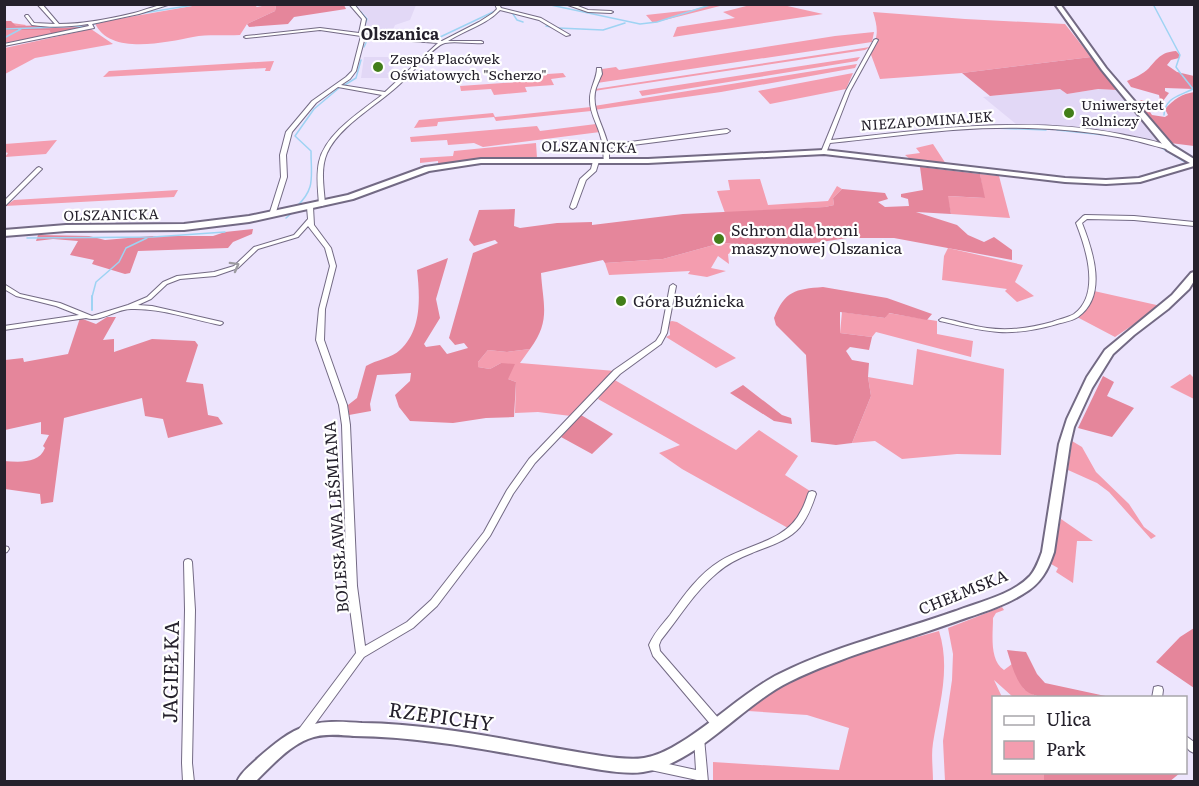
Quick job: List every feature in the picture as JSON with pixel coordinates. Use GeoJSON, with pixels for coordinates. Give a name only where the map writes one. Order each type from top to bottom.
{"type":"FeatureCollection","features":[{"type":"Feature","properties":{"kind":"street"},"geometry":{"type":"LineString","coordinates":[[39,4],[57,24]]}},
{"type":"Feature","properties":{"kind":"street"},"geometry":{"type":"LineString","coordinates":[[4,45],[169,4]]}},
{"type":"Feature","properties":{"kind":"street"},"geometry":{"type":"LineString","coordinates":[[272,215],[284,177],[283,155],[289,132],[314,102],[338,86],[354,71],[363,36],[360,34],[364,19],[351,4]]}},
{"type":"Feature","properties":{"kind":"street"},"geometry":{"type":"LineString","coordinates":[[567,4],[588,11],[611,12]]}},
{"type":"Feature","properties":{"kind":"street"},"geometry":{"type":"LineString","coordinates":[[1057,4],[1104,69],[1170,148],[1194,164]]}},
{"type":"Feature","properties":{"kind":"street"},"geometry":{"type":"LineString","coordinates":[[322,204],[321,166],[324,151],[368,105],[386,94],[423,56],[443,42],[491,17],[498,7],[540,19],[568,35]]}},
{"type":"Feature","properties":{"kind":"street"},"geometry":{"type":"LineString","coordinates":[[27,16],[33,24],[91,25]]}},
{"type":"Feature","properties":{"kind":"street"},"geometry":{"type":"LineString","coordinates":[[246,37],[320,29],[363,36],[443,42],[481,42]]}},
{"type":"Feature","properties":{"kind":"street"},"geometry":{"type":"LineString","coordinates":[[824,152],[848,91],[876,40]]}},
{"type":"Feature","properties":{"kind":"street"},"geometry":{"type":"LineString","coordinates":[[599,69],[600,74],[591,100],[594,118],[607,147],[606,161]]}},
{"type":"Feature","properties":{"kind":"street"},"geometry":{"type":"LineString","coordinates":[[338,86],[386,94]]}},
{"type":"Feature","properties":{"kind":"street"},"geometry":{"type":"LineString","coordinates":[[373,92],[376,100]]}},
{"type":"Feature","properties":{"kind":"street","name":"NIEZAPOMINAJEK"},"geometry":{"type":"LineString","coordinates":[[828,142],[960,128],[1025,128],[1127,137],[1170,148]]}},
{"type":"Feature","properties":{"kind":"street"},"geometry":{"type":"LineString","coordinates":[[607,147],[727,131]]}},
{"type":"Feature","properties":{"kind":"street"},"geometry":{"type":"LineString","coordinates":[[1170,148],[1194,155]]}},
{"type":"Feature","properties":{"kind":"street","name":"OLSZANICKA"},"geometry":{"type":"LineString","coordinates":[[4,233],[66,228],[193,226],[272,215],[361,193],[418,172],[451,164],[496,160],[682,160],[824,152],[1085,182],[1130,181],[1194,164]]}},
{"type":"Feature","properties":{"kind":"street"},"geometry":{"type":"LineString","coordinates":[[573,207],[583,179],[594,170],[596,161]]}},
{"type":"Feature","properties":{"kind":"street"},"geometry":{"type":"LineString","coordinates":[[4,205],[39,169]]}},
{"type":"Feature","properties":{"kind":"street"},"geometry":{"type":"LineString","coordinates":[[4,286],[18,296],[58,304],[92,318],[104,316],[149,298],[165,283],[179,277],[224,272],[242,263],[256,248],[293,237],[310,220],[310,207]]}},
{"type":"Feature","properties":{"kind":"street"},"geometry":{"type":"LineString","coordinates":[[942,320],[987,330],[1010,331],[1040,327],[1078,314],[1089,297],[1092,285],[1092,270],[1078,222],[1085,217],[1134,218],[1194,224]]}},
{"type":"Feature","properties":{"kind":"street","name":"BOLESŁAWA LEŚMIANA"},"geometry":{"type":"LineString","coordinates":[[310,220],[311,225],[328,248],[333,266],[322,309],[320,340],[343,405],[346,425],[352,586],[361,654]]}},
{"type":"Feature","properties":{"kind":"street","name":"CHEŁMSKA"},"geometry":{"type":"LineString","coordinates":[[648,764],[673,754],[761,689],[783,678],[842,654],[987,605],[1004,598],[1035,579],[1044,567],[1050,548],[1059,472],[1066,438],[1101,361],[1119,343],[1176,299],[1194,275]]}},
{"type":"Feature","properties":{"kind":"street"},"geometry":{"type":"LineString","coordinates":[[244,782],[302,734],[361,654],[410,625],[435,603],[480,544],[510,492],[532,461],[617,372],[659,342],[664,333],[673,286]]}},
{"type":"Feature","properties":{"kind":"street"},"geometry":{"type":"LineString","coordinates":[[127,307],[152,308],[220,323]]}},
{"type":"Feature","properties":{"kind":"street"},"geometry":{"type":"LineString","coordinates":[[4,328],[86,316]]}},
{"type":"Feature","properties":{"kind":"street"},"geometry":{"type":"LineString","coordinates":[[716,723],[656,653],[654,645],[657,638],[687,601],[722,564],[787,535],[802,523],[812,494]]}},
{"type":"Feature","properties":{"kind":"street","name":"JAGIEŁKA"},"geometry":{"type":"LineString","coordinates":[[188,562],[190,610],[187,763],[189,782]]}},
{"type":"Feature","properties":{"kind":"street","name":"RZEPICHY"},"geometry":{"type":"LineString","coordinates":[[302,734],[337,729],[382,729],[603,762],[648,764]]}},
{"type":"Feature","properties":{"kind":"street"},"geometry":{"type":"LineString","coordinates":[[648,764],[702,779],[699,736]]}},
{"type":"Feature","properties":{"kind":"shaded area"},"geometry":{"type":"Polygon","coordinates":[[[344,5],[346,9],[294,17],[288,24],[249,27],[247,24],[275,11],[276,6],[344,5]]]}},
{"type":"Feature","properties":{"kind":"shaded area"},"geometry":{"type":"Polygon","coordinates":[[[356,5],[416,5],[410,20],[395,25],[391,34],[386,34],[387,32],[363,33],[368,18],[356,5]]]}},
{"type":"Feature","properties":{"kind":"shaded area"},"geometry":{"type":"Polygon","coordinates":[[[4,21],[11,21],[16,26],[87,24],[89,27],[51,34],[49,30],[5,30],[4,21]]]}},
{"type":"Feature","properties":{"kind":"shaded area"},"geometry":{"type":"Polygon","coordinates":[[[1176,51],[1180,55],[1179,58],[1171,60],[1167,65],[1177,72],[1194,76],[1194,89],[1165,88],[1165,91],[1169,93],[1163,101],[1160,100],[1159,95],[1131,87],[1127,81],[1144,72],[1163,54],[1176,51]]]}},
{"type":"Feature","properties":{"kind":"shaded area","name":"Zespół Placówek Oświatowych \"Scherzo\""},"geometry":{"type":"Polygon","coordinates":[[[364,57],[408,57],[397,63],[387,74],[402,76],[400,78],[361,78],[364,57]]]}},
{"type":"Feature","properties":{"kind":"shaded area"},"geometry":{"type":"Polygon","coordinates":[[[1091,57],[1117,90],[1098,89],[1067,94],[1060,89],[990,96],[962,73],[1091,57]]]}},
{"type":"Feature","properties":{"kind":"shaded area","name":"Uniwersytet Rolniczy"},"geometry":{"type":"Polygon","coordinates":[[[1060,89],[1067,94],[1098,89],[1117,90],[1159,143],[1128,135],[1016,124],[983,97],[1060,89]]]}},
{"type":"Feature","properties":{"kind":"shaded area"},"geometry":{"type":"Polygon","coordinates":[[[1194,92],[1194,146],[1170,143],[1136,104],[1141,100],[1148,102],[1148,109],[1152,115],[1165,117],[1168,115],[1165,109],[1172,102],[1194,92]]]}},
{"type":"Feature","properties":{"kind":"shaded area"},"geometry":{"type":"Polygon","coordinates":[[[920,167],[980,174],[985,198],[948,196],[951,214],[916,212],[957,225],[968,235],[984,242],[994,237],[1012,250],[1012,260],[894,238],[847,238],[815,243],[759,245],[721,243],[663,259],[605,263],[603,260],[541,273],[543,321],[537,339],[530,349],[507,352],[488,350],[478,362],[478,367],[490,369],[501,363],[515,364],[508,379],[516,382],[514,417],[453,423],[410,421],[399,407],[395,395],[410,381],[411,373],[377,375],[370,404],[371,411],[349,415],[348,405],[357,398],[366,366],[397,353],[412,333],[419,302],[417,270],[448,258],[436,299],[440,318],[424,344],[426,347],[440,345],[447,354],[468,348],[464,343],[455,345],[449,338],[473,253],[498,243],[495,240],[474,246],[469,240],[479,210],[515,209],[514,226],[520,228],[557,223],[592,222],[592,225],[683,214],[825,207],[834,205],[833,198],[842,189],[885,193],[888,199],[878,202],[885,207],[909,206],[908,199],[901,197],[901,194],[923,190],[920,167]]]}},
{"type":"Feature","properties":{"kind":"shaded area"},"geometry":{"type":"Polygon","coordinates":[[[253,229],[252,234],[233,242],[228,248],[138,251],[130,273],[125,274],[92,264],[94,260],[70,255],[78,241],[53,239],[36,241],[38,235],[89,236],[105,240],[151,236],[213,236],[225,232],[253,229]]]}},
{"type":"Feature","properties":{"kind":"shaded area"},"geometry":{"type":"Polygon","coordinates":[[[823,287],[887,298],[932,314],[927,320],[889,313],[885,318],[840,312],[840,333],[872,337],[869,350],[850,347],[846,351],[852,360],[869,363],[868,377],[871,396],[852,443],[836,445],[811,442],[806,355],[776,325],[774,318],[782,302],[792,293],[823,287]]]}},
{"type":"Feature","properties":{"kind":"shaded area"},"geometry":{"type":"Polygon","coordinates":[[[107,317],[116,317],[103,340],[114,339],[114,352],[152,339],[195,341],[198,345],[186,382],[203,384],[208,415],[218,417],[223,424],[168,438],[163,419],[145,416],[142,398],[64,418],[53,502],[41,504],[40,494],[5,489],[4,461],[28,461],[38,457],[45,448],[43,446],[49,435],[41,434],[41,422],[5,430],[5,360],[23,358],[24,362],[68,354],[80,318],[96,324],[107,317]]]}},
{"type":"Feature","properties":{"kind":"shaded area"},"geometry":{"type":"Polygon","coordinates":[[[1103,376],[1114,382],[1107,396],[1134,408],[1112,437],[1078,428],[1103,376]]]}},
{"type":"Feature","properties":{"kind":"shaded area"},"geometry":{"type":"Polygon","coordinates":[[[743,385],[782,415],[791,418],[792,424],[774,421],[730,393],[743,385]]]}},
{"type":"Feature","properties":{"kind":"shaded area"},"geometry":{"type":"Polygon","coordinates":[[[581,415],[613,434],[592,454],[561,437],[581,415]]]}},
{"type":"Feature","properties":{"kind":"shaded area"},"geometry":{"type":"Polygon","coordinates":[[[1194,628],[1194,688],[1156,662],[1180,637],[1194,628]]]}},
{"type":"Feature","properties":{"kind":"shaded area"},"geometry":{"type":"Polygon","coordinates":[[[1007,650],[1026,652],[1037,674],[1045,683],[1105,696],[1038,696],[1024,689],[1014,671],[1007,650]]]}},
{"type":"Feature","properties":{"kind":"shaded area"},"geometry":{"type":"Polygon","coordinates":[[[1044,774],[1179,774],[1169,782],[1044,781],[1044,774]]]}},
{"type":"Feature","properties":{"kind":"green space"},"geometry":{"type":"Polygon","coordinates":[[[253,4],[257,7],[276,6],[275,11],[247,24],[240,35],[199,36],[169,42],[125,43],[113,40],[102,33],[95,23],[198,5],[253,4]]]}},
{"type":"Feature","properties":{"kind":"green space"},"geometry":{"type":"Polygon","coordinates":[[[754,4],[783,5],[823,14],[673,37],[677,27],[735,18],[723,12],[754,4]]]}},
{"type":"Feature","properties":{"kind":"green space"},"geometry":{"type":"Polygon","coordinates":[[[710,5],[724,5],[653,23],[646,15],[692,10],[710,5]]]}},
{"type":"Feature","properties":{"kind":"green space"},"geometry":{"type":"Polygon","coordinates":[[[873,12],[1065,24],[1091,57],[962,73],[880,79],[870,52],[877,32],[873,12]]]}},
{"type":"Feature","properties":{"kind":"green space"},"geometry":{"type":"Polygon","coordinates":[[[5,22],[26,25],[21,30],[49,30],[51,34],[5,43],[5,22]]]}},
{"type":"Feature","properties":{"kind":"green space"},"geometry":{"type":"Polygon","coordinates":[[[91,29],[113,44],[35,58],[5,74],[5,48],[91,29]]]}},
{"type":"Feature","properties":{"kind":"green space"},"geometry":{"type":"Polygon","coordinates":[[[874,32],[872,42],[597,83],[602,69],[616,67],[619,70],[874,32]]]}},
{"type":"Feature","properties":{"kind":"green space"},"geometry":{"type":"Polygon","coordinates":[[[870,47],[865,50],[594,91],[595,89],[870,47]]]}},
{"type":"Feature","properties":{"kind":"green space"},"geometry":{"type":"Polygon","coordinates":[[[860,57],[857,61],[642,96],[639,91],[860,57]]]}},
{"type":"Feature","properties":{"kind":"green space"},"geometry":{"type":"Polygon","coordinates":[[[274,61],[270,71],[265,71],[266,68],[103,77],[109,71],[274,61]]]}},
{"type":"Feature","properties":{"kind":"green space"},"geometry":{"type":"Polygon","coordinates":[[[857,64],[855,68],[721,92],[594,110],[594,106],[857,64]]]}},
{"type":"Feature","properties":{"kind":"green space"},"geometry":{"type":"Polygon","coordinates":[[[563,73],[566,77],[551,79],[554,85],[525,87],[527,92],[494,95],[491,89],[461,91],[460,86],[517,82],[516,76],[563,73]]]}},
{"type":"Feature","properties":{"kind":"green space"},"geometry":{"type":"Polygon","coordinates":[[[853,73],[846,89],[770,104],[758,91],[853,73]]]}},
{"type":"Feature","properties":{"kind":"green space"},"geometry":{"type":"Polygon","coordinates":[[[591,107],[591,111],[496,121],[494,117],[438,122],[437,126],[414,128],[419,120],[493,113],[495,117],[591,107]]]}},
{"type":"Feature","properties":{"kind":"green space"},"geometry":{"type":"Polygon","coordinates":[[[596,124],[600,132],[483,147],[474,143],[448,145],[447,140],[411,142],[410,137],[537,126],[540,131],[596,124]]]}},
{"type":"Feature","properties":{"kind":"green space"},"geometry":{"type":"Polygon","coordinates":[[[57,140],[46,154],[5,157],[8,153],[5,152],[5,144],[57,140]]]}},
{"type":"Feature","properties":{"kind":"green space"},"geometry":{"type":"Polygon","coordinates":[[[536,143],[537,158],[492,158],[438,164],[438,161],[420,163],[420,158],[453,156],[454,151],[536,143]]]}},
{"type":"Feature","properties":{"kind":"green space"},"geometry":{"type":"Polygon","coordinates":[[[933,144],[946,164],[910,159],[905,155],[920,153],[916,148],[933,144]]]}},
{"type":"Feature","properties":{"kind":"green space"},"geometry":{"type":"Polygon","coordinates":[[[980,174],[999,176],[1010,218],[951,214],[947,196],[984,198],[980,174]]]}},
{"type":"Feature","properties":{"kind":"green space"},"geometry":{"type":"Polygon","coordinates":[[[760,179],[768,205],[828,201],[837,186],[842,189],[833,198],[834,205],[825,207],[725,213],[717,191],[730,190],[728,180],[760,179]]]}},
{"type":"Feature","properties":{"kind":"green space"},"geometry":{"type":"Polygon","coordinates":[[[178,190],[174,197],[5,206],[14,200],[178,190]]]}},
{"type":"Feature","properties":{"kind":"green space"},"geometry":{"type":"Polygon","coordinates":[[[721,243],[759,245],[728,254],[729,264],[718,256],[711,268],[726,271],[707,277],[688,274],[690,271],[609,275],[605,263],[663,259],[721,243]]]}},
{"type":"Feature","properties":{"kind":"green space"},"geometry":{"type":"Polygon","coordinates":[[[948,248],[1023,265],[1015,282],[1034,296],[1017,302],[1005,291],[1007,289],[942,280],[944,256],[948,248]]]}},
{"type":"Feature","properties":{"kind":"green space"},"geometry":{"type":"Polygon","coordinates":[[[1094,291],[1161,306],[1115,337],[1077,317],[1093,299],[1094,291]]]}},
{"type":"Feature","properties":{"kind":"green space"},"geometry":{"type":"Polygon","coordinates":[[[842,312],[885,318],[888,313],[937,321],[937,334],[973,341],[971,357],[876,332],[872,337],[840,333],[842,312]]]}},
{"type":"Feature","properties":{"kind":"green space"},"geometry":{"type":"Polygon","coordinates":[[[672,321],[736,358],[716,368],[666,337],[670,335],[669,322],[672,321]]]}},
{"type":"Feature","properties":{"kind":"green space"},"geometry":{"type":"Polygon","coordinates":[[[530,349],[520,363],[615,371],[571,416],[538,412],[515,413],[516,382],[508,379],[501,363],[490,369],[478,367],[478,362],[488,350],[507,352],[530,349]]]}},
{"type":"Feature","properties":{"kind":"green space"},"geometry":{"type":"Polygon","coordinates":[[[917,349],[1004,369],[1001,455],[957,454],[902,459],[875,441],[852,443],[871,396],[868,377],[913,385],[917,349]]]}},
{"type":"Feature","properties":{"kind":"green space"},"geometry":{"type":"Polygon","coordinates":[[[1190,374],[1194,378],[1194,399],[1170,387],[1190,374]]]}},
{"type":"Feature","properties":{"kind":"green space"},"geometry":{"type":"Polygon","coordinates":[[[613,379],[736,450],[759,430],[798,456],[785,475],[810,491],[802,515],[788,528],[682,469],[659,453],[680,445],[598,399],[613,379]]]}},
{"type":"Feature","properties":{"kind":"green space"},"geometry":{"type":"Polygon","coordinates":[[[1072,441],[1082,447],[1096,472],[1129,504],[1144,527],[1156,536],[1151,539],[1109,492],[1097,483],[1068,470],[1072,441]]]}},
{"type":"Feature","properties":{"kind":"green space"},"geometry":{"type":"Polygon","coordinates":[[[1061,519],[1093,541],[1077,541],[1073,583],[1056,572],[1058,568],[1051,564],[1061,519]]]}},
{"type":"Feature","properties":{"kind":"green space"},"geometry":{"type":"Polygon","coordinates":[[[1002,607],[1004,610],[996,613],[993,618],[993,646],[996,660],[1004,670],[1012,664],[1024,689],[1036,696],[1012,696],[994,680],[1002,696],[992,696],[992,774],[1044,774],[1044,781],[945,781],[943,741],[952,680],[953,654],[948,628],[1002,607]]]}},
{"type":"Feature","properties":{"kind":"green space"},"geometry":{"type":"Polygon","coordinates":[[[939,631],[944,673],[932,748],[933,781],[713,782],[713,762],[839,770],[849,728],[807,715],[748,711],[745,708],[791,680],[853,655],[939,631]]]}},
{"type":"Feature","properties":{"kind":"waterway"},"geometry":{"type":"LineString","coordinates":[[137,14],[200,4]]}},
{"type":"Feature","properties":{"kind":"waterway"},"geometry":{"type":"LineString","coordinates":[[355,4],[359,11]]}},
{"type":"Feature","properties":{"kind":"waterway"},"geometry":{"type":"LineString","coordinates":[[546,4],[640,24],[657,22],[713,4]]}},
{"type":"Feature","properties":{"kind":"waterway"},"geometry":{"type":"LineString","coordinates":[[1153,4],[1180,55],[1176,67],[1181,74]]}},
{"type":"Feature","properties":{"kind":"waterway"},"geometry":{"type":"LineString","coordinates":[[361,12],[367,19],[363,30]]}},
{"type":"Feature","properties":{"kind":"waterway"},"geometry":{"type":"LineString","coordinates":[[372,35],[438,38],[493,12]]}},
{"type":"Feature","properties":{"kind":"waterway"},"geometry":{"type":"LineString","coordinates":[[513,14],[517,20],[523,22]]}},
{"type":"Feature","properties":{"kind":"waterway"},"geometry":{"type":"LineString","coordinates":[[94,24],[108,20]]}},
{"type":"Feature","properties":{"kind":"waterway"},"geometry":{"type":"LineString","coordinates":[[558,28],[603,30],[625,23]]}},
{"type":"Feature","properties":{"kind":"waterway"},"geometry":{"type":"LineString","coordinates":[[4,29],[88,26]]}},
{"type":"Feature","properties":{"kind":"waterway"},"geometry":{"type":"LineString","coordinates":[[546,26],[551,27]]}},
{"type":"Feature","properties":{"kind":"waterway"},"geometry":{"type":"LineString","coordinates":[[4,38],[21,29]]}},
{"type":"Feature","properties":{"kind":"waterway"},"geometry":{"type":"LineString","coordinates":[[364,47],[368,38]]}},
{"type":"Feature","properties":{"kind":"waterway"},"geometry":{"type":"LineString","coordinates":[[343,86],[356,78],[361,60]]}},
{"type":"Feature","properties":{"kind":"waterway"},"geometry":{"type":"LineString","coordinates":[[1164,115],[1170,101],[1193,89],[1182,75]]}},
{"type":"Feature","properties":{"kind":"waterway"},"geometry":{"type":"LineString","coordinates":[[296,207],[310,188],[311,151],[295,136],[314,109],[339,88]]}},
{"type":"Feature","properties":{"kind":"waterway"},"geometry":{"type":"LineString","coordinates":[[994,128],[1046,130]]}},
{"type":"Feature","properties":{"kind":"waterway"},"geometry":{"type":"LineString","coordinates":[[1057,130],[1114,136]]}},
{"type":"Feature","properties":{"kind":"waterway"},"geometry":{"type":"LineString","coordinates":[[1162,148],[1185,162]]}},
{"type":"Feature","properties":{"kind":"waterway"},"geometry":{"type":"LineString","coordinates":[[286,218],[293,212]]}},
{"type":"Feature","properties":{"kind":"waterway"},"geometry":{"type":"LineString","coordinates":[[27,238],[153,237],[225,232]]}},
{"type":"Feature","properties":{"kind":"waterway"},"geometry":{"type":"LineString","coordinates":[[92,297],[96,282],[119,262],[126,248],[147,238]]}},
{"type":"Feature","properties":{"kind":"waterway"},"geometry":{"type":"LineString","coordinates":[[92,297],[92,310]]}},
{"type":"Feature","properties":{"kind":"place","name":"Zespół Placówek Oświatowych \"Scherzo\""},"geometry":{"type":"Point","coordinates":[378,67]}},
{"type":"Feature","properties":{"kind":"place","name":"Uniwersytet Rolniczy"},"geometry":{"type":"Point","coordinates":[1069,113]}},
{"type":"Feature","properties":{"kind":"place","name":"Schron dla broni maszynowej Olszanica"},"geometry":{"type":"Point","coordinates":[719,239]}},
{"type":"Feature","properties":{"kind":"place","name":"Góra Buźnicka"},"geometry":{"type":"Point","coordinates":[621,301]}},
{"type":"Feature","properties":{"kind":"district","name":"Olszanica"},"geometry":{"type":"Point","coordinates":[400,34]}}]}
